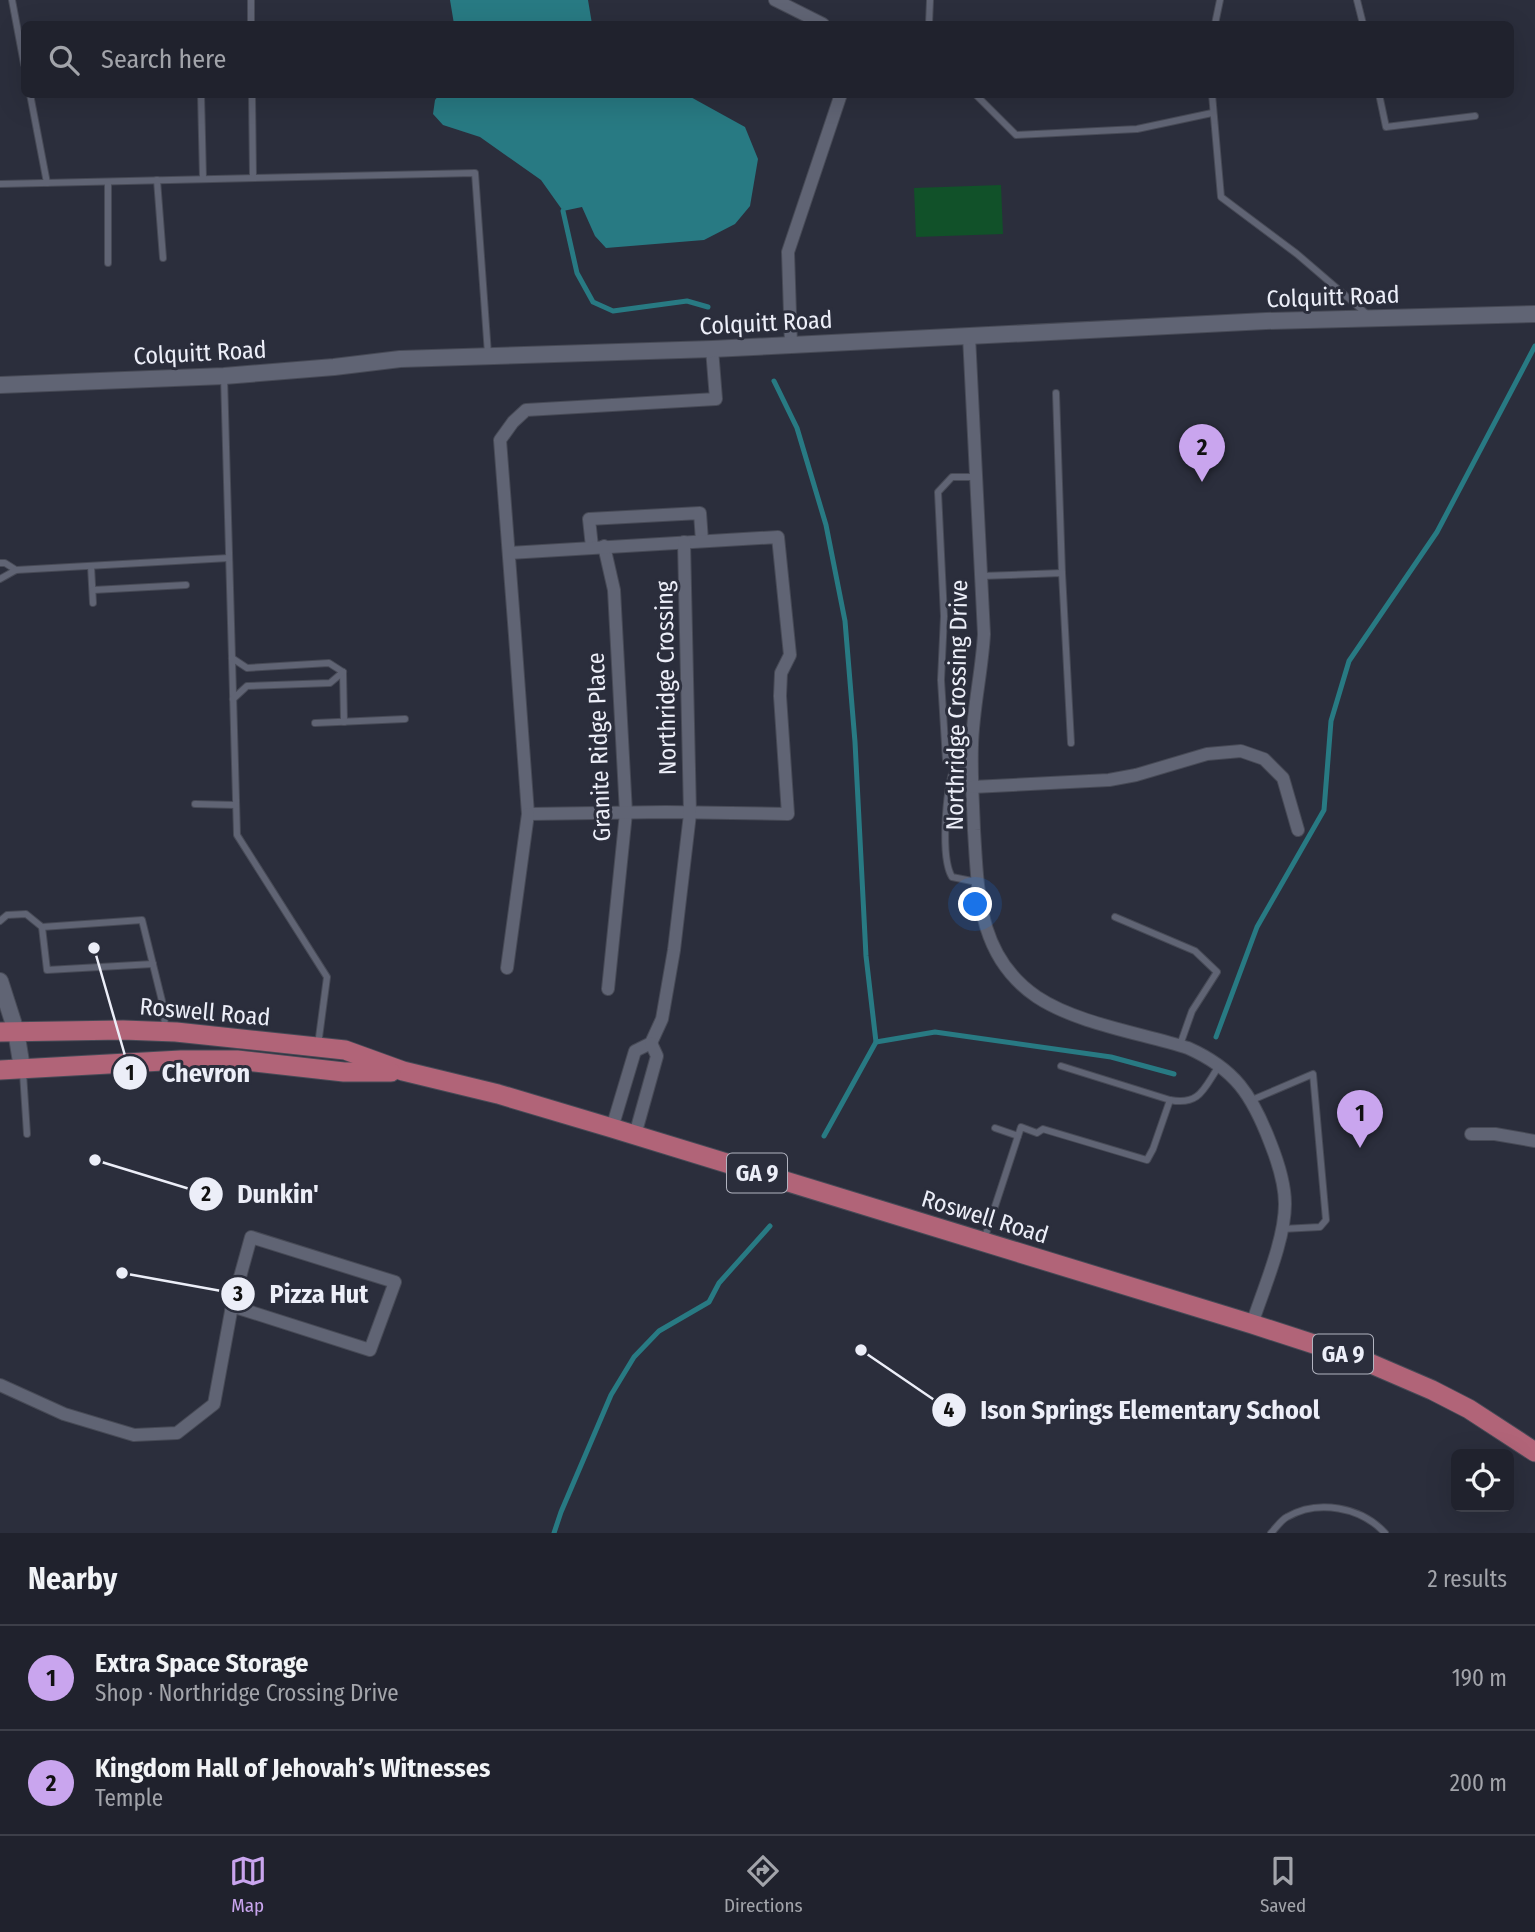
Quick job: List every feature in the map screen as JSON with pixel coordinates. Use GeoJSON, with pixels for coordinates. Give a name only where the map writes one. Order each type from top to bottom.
{"type":"FeatureCollection","features":[{"type":"Feature","properties":{"kind":"main road","name":"Roswell Road"},"geometry":{"type":"LineString","coordinates":[[8,1031],[165,1031],[345,1050],[402,1071],[498,1094],[612,1128],[1360,1359],[1432,1390],[1492,1423],[1535,1452]]}},
{"type":"Feature","properties":{"kind":"main road","name":"Roswell Road"},"geometry":{"type":"LineString","coordinates":[[0,1070],[181,1060],[237,1060],[344,1072],[402,1071]]}},
{"type":"Feature","properties":{"kind":"street"},"geometry":{"type":"LineString","coordinates":[[775,0],[817,21]]}},
{"type":"Feature","properties":{"kind":"street"},"geometry":{"type":"LineString","coordinates":[[791,345],[788,252],[840,98]]}},
{"type":"Feature","properties":{"kind":"street","name":"Colquitt Road"},"geometry":{"type":"LineString","coordinates":[[0,385],[224,376],[334,368],[400,359],[712,349],[1266,321],[1535,314]]}},
{"type":"Feature","properties":{"kind":"street","name":"Northridge Crossing Drive"},"geometry":{"type":"LineString","coordinates":[[969,336],[984,634],[972,743],[980,912],[993,946],[1012,974],[1036,996],[1066,1013],[1180,1045],[1205,1055],[1234,1077],[1252,1100],[1280,1168],[1285,1205],[1282,1229],[1252,1324]]}},
{"type":"Feature","properties":{"kind":"street"},"geometry":{"type":"LineString","coordinates":[[507,968],[528,814],[515,609],[500,440],[526,410],[716,399],[712,349]]}},
{"type":"Feature","properties":{"kind":"street"},"geometry":{"type":"LineString","coordinates":[[598,546],[589,519],[700,513],[702,541]]}},
{"type":"Feature","properties":{"kind":"street"},"geometry":{"type":"LineString","coordinates":[[509,553],[778,537],[790,655],[781,673],[780,696],[788,814],[528,814]]}},
{"type":"Feature","properties":{"kind":"street","name":"Northridge Crossing"},"geometry":{"type":"LineString","coordinates":[[612,1128],[635,1051],[651,1043],[662,1019],[674,950],[690,814],[684,541]]}},
{"type":"Feature","properties":{"kind":"street","name":"Granite Ridge Place"},"geometry":{"type":"LineString","coordinates":[[598,546],[614,590],[626,813],[608,989]]}},
{"type":"Feature","properties":{"kind":"street"},"geometry":{"type":"LineString","coordinates":[[972,787],[1109,780],[1207,754],[1241,751],[1264,760],[1283,778],[1298,830]]}},
{"type":"Feature","properties":{"kind":"street"},"geometry":{"type":"LineString","coordinates":[[0,981],[8,1031],[22,1068]]}},
{"type":"Feature","properties":{"kind":"street","name":"Northridge Crossing"},"geometry":{"type":"LineString","coordinates":[[635,1135],[657,1056],[651,1043]]}},
{"type":"Feature","properties":{"kind":"street"},"geometry":{"type":"LineString","coordinates":[[1471,1135],[1495,1134],[1535,1141]]}},
{"type":"Feature","properties":{"kind":"street"},"geometry":{"type":"LineString","coordinates":[[0,1385],[64,1414],[134,1435],[177,1433],[214,1404],[232,1306],[251,1237],[395,1282],[370,1350],[232,1306]]}},
{"type":"Feature","properties":{"kind":"lane"},"geometry":{"type":"LineString","coordinates":[[12,0],[21,48]]}},
{"type":"Feature","properties":{"kind":"lane"},"geometry":{"type":"LineString","coordinates":[[250,0],[251,21]]}},
{"type":"Feature","properties":{"kind":"lane"},"geometry":{"type":"LineString","coordinates":[[929,21],[930,0]]}},
{"type":"Feature","properties":{"kind":"lane"},"geometry":{"type":"LineString","coordinates":[[1216,21],[1220,0]]}},
{"type":"Feature","properties":{"kind":"lane"},"geometry":{"type":"LineString","coordinates":[[1357,0],[1362,21]]}},
{"type":"Feature","properties":{"kind":"lane"},"geometry":{"type":"LineString","coordinates":[[31,98],[47,183]]}},
{"type":"Feature","properties":{"kind":"lane"},"geometry":{"type":"LineString","coordinates":[[201,98],[203,180]]}},
{"type":"Feature","properties":{"kind":"lane"},"geometry":{"type":"LineString","coordinates":[[252,98],[253,178]]}},
{"type":"Feature","properties":{"kind":"lane"},"geometry":{"type":"LineString","coordinates":[[979,98],[1016,135],[1137,129],[1212,113]]}},
{"type":"Feature","properties":{"kind":"lane"},"geometry":{"type":"LineString","coordinates":[[1212,98],[1221,197],[1297,254],[1372,318]]}},
{"type":"Feature","properties":{"kind":"lane"},"geometry":{"type":"LineString","coordinates":[[1380,98],[1386,127],[1475,116]]}},
{"type":"Feature","properties":{"kind":"lane"},"geometry":{"type":"LineString","coordinates":[[0,184],[475,173],[488,356]]}},
{"type":"Feature","properties":{"kind":"lane"},"geometry":{"type":"LineString","coordinates":[[157,180],[163,258]]}},
{"type":"Feature","properties":{"kind":"lane"},"geometry":{"type":"LineString","coordinates":[[108,182],[108,263]]}},
{"type":"Feature","properties":{"kind":"lane"},"geometry":{"type":"LineString","coordinates":[[224,376],[237,835],[327,977],[318,1047]]}},
{"type":"Feature","properties":{"kind":"lane"},"geometry":{"type":"LineString","coordinates":[[1056,393],[1062,573],[1072,743]]}},
{"type":"Feature","properties":{"kind":"lane"},"geometry":{"type":"LineString","coordinates":[[972,771],[954,767],[946,760],[941,680],[944,616],[938,492],[952,477],[976,477]]}},
{"type":"Feature","properties":{"kind":"lane"},"geometry":{"type":"LineString","coordinates":[[0,579],[16,570],[229,558]]}},
{"type":"Feature","properties":{"kind":"lane"},"geometry":{"type":"LineString","coordinates":[[0,563],[16,570]]}},
{"type":"Feature","properties":{"kind":"lane"},"geometry":{"type":"LineString","coordinates":[[91,566],[93,603]]}},
{"type":"Feature","properties":{"kind":"lane"},"geometry":{"type":"LineString","coordinates":[[981,576],[1062,573]]}},
{"type":"Feature","properties":{"kind":"lane"},"geometry":{"type":"LineString","coordinates":[[93,590],[186,584]]}},
{"type":"Feature","properties":{"kind":"lane"},"geometry":{"type":"LineString","coordinates":[[232,658],[247,668],[329,663],[343,672]]}},
{"type":"Feature","properties":{"kind":"lane"},"geometry":{"type":"LineString","coordinates":[[233,699],[247,687],[330,683],[343,672]]}},
{"type":"Feature","properties":{"kind":"lane"},"geometry":{"type":"LineString","coordinates":[[343,672],[344,722]]}},
{"type":"Feature","properties":{"kind":"lane"},"geometry":{"type":"LineString","coordinates":[[315,723],[405,719]]}},
{"type":"Feature","properties":{"kind":"lane"},"geometry":{"type":"LineString","coordinates":[[954,767],[948,784],[946,807],[947,868],[952,877],[977,882]]}},
{"type":"Feature","properties":{"kind":"lane"},"geometry":{"type":"LineString","coordinates":[[195,804],[236,805]]}},
{"type":"Feature","properties":{"kind":"lane"},"geometry":{"type":"LineString","coordinates":[[0,920],[7,915],[26,914],[42,927],[142,920],[164,1009],[165,1031]]}},
{"type":"Feature","properties":{"kind":"lane"},"geometry":{"type":"LineString","coordinates":[[1115,917],[1195,951],[1217,972],[1192,1011],[1180,1045]]}},
{"type":"Feature","properties":{"kind":"lane"},"geometry":{"type":"LineString","coordinates":[[42,927],[47,970],[153,964]]}},
{"type":"Feature","properties":{"kind":"lane"},"geometry":{"type":"LineString","coordinates":[[1061,1066],[1185,1103],[1196,1098],[1219,1066]]}},
{"type":"Feature","properties":{"kind":"lane"},"geometry":{"type":"LineString","coordinates":[[22,1068],[27,1134]]}},
{"type":"Feature","properties":{"kind":"lane"},"geometry":{"type":"LineString","coordinates":[[1252,1100],[1313,1074],[1325,1220],[1320,1227],[1282,1229]]}},
{"type":"Feature","properties":{"kind":"lane"},"geometry":{"type":"LineString","coordinates":[[984,1242],[1021,1127],[1037,1133],[1042,1129],[1147,1160],[1170,1100]]}},
{"type":"Feature","properties":{"kind":"lane"},"geometry":{"type":"LineString","coordinates":[[995,1128],[1018,1136]]}},
{"type":"Feature","properties":{"kind":"lane"},"geometry":{"type":"LineString","coordinates":[[1271,1533],[1284,1518],[1304,1510],[1338,1508],[1364,1516],[1385,1533]]}},
{"type":"Feature","properties":{"kind":"green space"},"geometry":{"type":"Polygon","coordinates":[[[1001,185],[1003,234],[916,237],[914,188],[1001,185]]]}},
{"type":"Feature","properties":{"kind":"water"},"geometry":{"type":"Polygon","coordinates":[[[450,0],[588,0],[592,21],[454,21],[450,0]]]}},
{"type":"Feature","properties":{"kind":"water"},"geometry":{"type":"Polygon","coordinates":[[[692,98],[745,127],[758,159],[750,206],[735,224],[704,240],[606,248],[595,236],[582,207],[563,211],[541,180],[480,137],[443,125],[433,114],[435,100],[692,98]]]}},
{"type":"Feature","properties":{"kind":"waterway"},"geometry":{"type":"LineString","coordinates":[[563,211],[577,273],[593,302],[613,311],[687,301],[708,307]]}},
{"type":"Feature","properties":{"kind":"waterway"},"geometry":{"type":"LineString","coordinates":[[1216,1037],[1257,927],[1324,810],[1331,721],[1349,661],[1437,532],[1535,346]]}},
{"type":"Feature","properties":{"kind":"waterway"},"geometry":{"type":"LineString","coordinates":[[774,381],[797,428],[826,525],[845,621],[855,742],[866,956],[876,1042],[824,1136]]}},
{"type":"Feature","properties":{"kind":"waterway"},"geometry":{"type":"LineString","coordinates":[[876,1042],[935,1032],[1111,1057],[1174,1074]]}},
{"type":"Feature","properties":{"kind":"waterway"},"geometry":{"type":"LineString","coordinates":[[554,1533],[611,1395],[634,1357],[659,1331],[709,1302],[719,1283],[770,1226]]}},
{"type":"Feature","properties":{"kind":"place","name":"Kingdom Hall of Jehovah’s Witnesses"},"geometry":{"type":"Point","coordinates":[1202,482]}},
{"type":"Feature","properties":{"kind":"place","name":"Chevron"},"geometry":{"type":"Point","coordinates":[94,948]}},
{"type":"Feature","properties":{"kind":"place","name":"Extra Space Storage"},"geometry":{"type":"Point","coordinates":[1360,1148]}},
{"type":"Feature","properties":{"kind":"place","name":"Dunkin'"},"geometry":{"type":"Point","coordinates":[95,1160]}},
{"type":"Feature","properties":{"kind":"place","name":"Pizza Hut"},"geometry":{"type":"Point","coordinates":[122,1273]}},
{"type":"Feature","properties":{"kind":"place","name":"Ison Springs Elementary School"},"geometry":{"type":"Point","coordinates":[861,1350]}}]}
